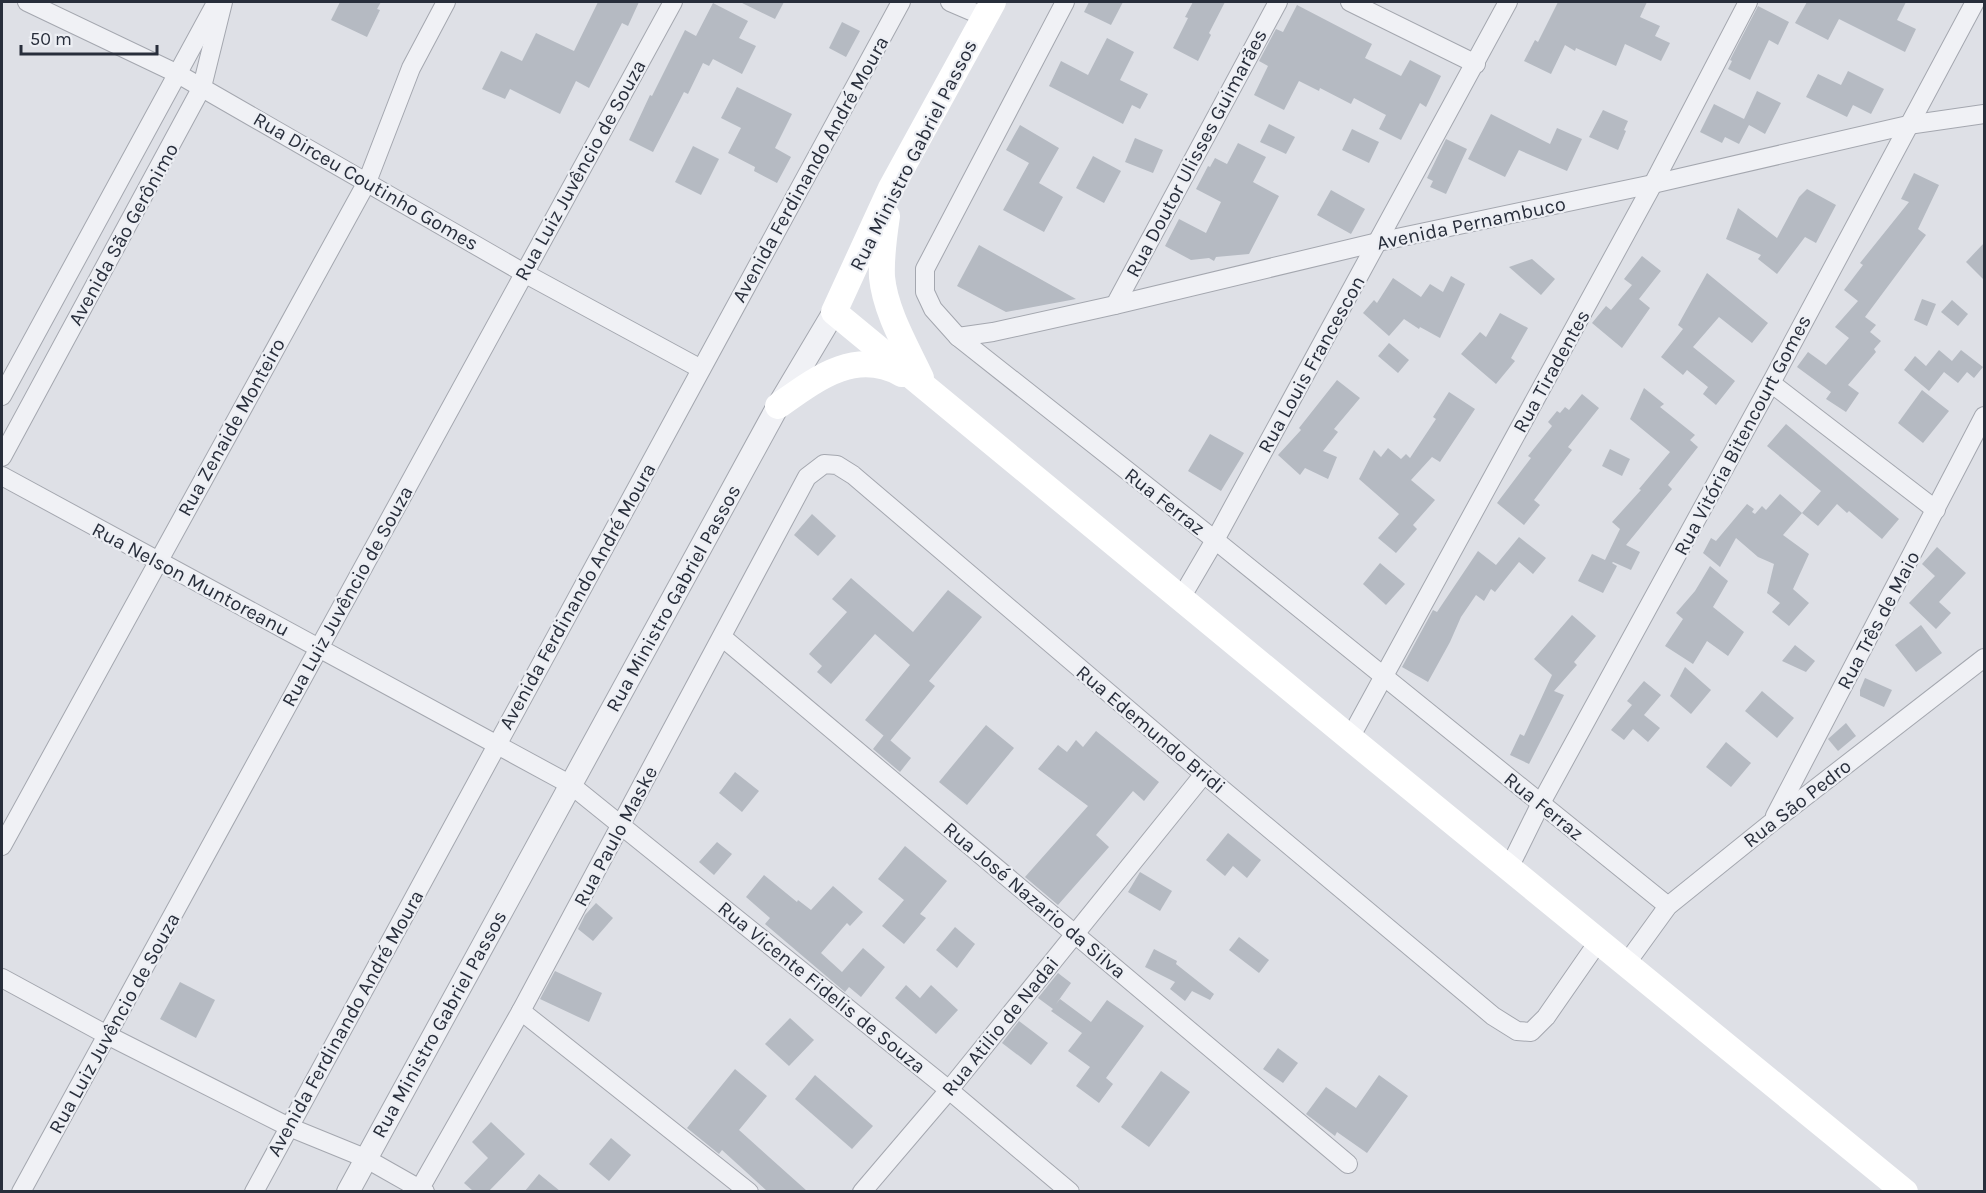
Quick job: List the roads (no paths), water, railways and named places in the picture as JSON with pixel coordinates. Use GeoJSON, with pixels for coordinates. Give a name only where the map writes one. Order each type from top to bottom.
{"type":"FeatureCollection","features":[{"type":"Feature","properties":{"kind":"main road","name":"Rua Ministro Gabriel Passos"},"geometry":{"type":"LineString","coordinates":[[834,312],[891,188],[989,9]]}},
{"type":"Feature","properties":{"kind":"main road"},"geometry":{"type":"LineString","coordinates":[[891,188],[883,242],[882,279],[895,324],[925,386]]}},
{"type":"Feature","properties":{"kind":"main road"},"geometry":{"type":"LineString","coordinates":[[834,312],[1598,942],[1905,1191]]}},
{"type":"Feature","properties":{"kind":"main road"},"geometry":{"type":"LineString","coordinates":[[778,406],[817,378],[852,364],[887,366],[925,386]]}},
{"type":"Feature","properties":{"kind":"street","name":"Rua Dirceu Coutinho Gomes"},"geometry":{"type":"LineString","coordinates":[[27,2],[202,87],[524,273],[701,369]]}},
{"type":"Feature","properties":{"kind":"street","name":"Avenida São Gerônimo"},"geometry":{"type":"LineString","coordinates":[[2,396],[217,2]]}},
{"type":"Feature","properties":{"kind":"street","name":"Avenida São Gerônimo"},"geometry":{"type":"LineString","coordinates":[[2,457],[202,87],[223,2]]}},
{"type":"Feature","properties":{"kind":"street","name":"Rua Zenaide Monteiro"},"geometry":{"type":"LineString","coordinates":[[2,846],[367,182],[411,68],[446,2]]}},
{"type":"Feature","properties":{"kind":"street","name":"Rua Luiz Juvêncio de Souza"},"geometry":{"type":"LineString","coordinates":[[21,1191],[673,2]]}},
{"type":"Feature","properties":{"kind":"street","name":"Avenida Ferdinando André Moura"},"geometry":{"type":"LineString","coordinates":[[254,1191],[901,2]]}},
{"type":"Feature","properties":{"kind":"street"},"geometry":{"type":"LineString","coordinates":[[950,2],[989,9]]}},
{"type":"Feature","properties":{"kind":"street","name":"Rua Ferraz"},"geometry":{"type":"LineString","coordinates":[[1065,2],[925,269],[925,292],[933,309],[958,337],[1215,540],[1668,906]]}},
{"type":"Feature","properties":{"kind":"street","name":"Rua Doutor Ulisses Guimarães"},"geometry":{"type":"LineString","coordinates":[[1115,305],[1278,2]]}},
{"type":"Feature","properties":{"kind":"street"},"geometry":{"type":"LineString","coordinates":[[1350,2],[1476,64]]}},
{"type":"Feature","properties":{"kind":"street","name":"Rua Louis Francescon"},"geometry":{"type":"LineString","coordinates":[[1181,598],[1215,540],[1508,2]]}},
{"type":"Feature","properties":{"kind":"street","name":"Rua Tiradentes"},"geometry":{"type":"LineString","coordinates":[[1350,738],[1653,184],[1748,2]]}},
{"type":"Feature","properties":{"kind":"street","name":"Rua Vitória Bitencourt Gomes"},"geometry":{"type":"LineString","coordinates":[[1509,868],[1541,803],[1975,2]]}},
{"type":"Feature","properties":{"kind":"street","name":"Avenida Pernambuco"},"geometry":{"type":"LineString","coordinates":[[958,337],[993,332],[1115,305],[1378,242],[1653,184],[1908,125],[1984,114]]}},
{"type":"Feature","properties":{"kind":"street","name":"Rua Ministro Gabriel Passos"},"geometry":{"type":"LineString","coordinates":[[348,1191],[778,406],[834,312]]}},
{"type":"Feature","properties":{"kind":"street"},"geometry":{"type":"LineString","coordinates":[[1771,382],[1936,510]]}},
{"type":"Feature","properties":{"kind":"street","name":"Rua Três de Maio"},"geometry":{"type":"LineString","coordinates":[[1771,823],[1984,416]]}},
{"type":"Feature","properties":{"kind":"street","name":"Rua Edemundo Bridi"},"geometry":{"type":"LineString","coordinates":[[807,477],[824,464],[837,465],[853,475],[1493,1016],[1517,1031],[1530,1032],[1546,1017],[1598,942]]}},
{"type":"Feature","properties":{"kind":"street","name":"Rua Nelson Muntoreanu"},"geometry":{"type":"LineString","coordinates":[[2,476],[571,785]]}},
{"type":"Feature","properties":{"kind":"street","name":"Rua Paulo Maske"},"geometry":{"type":"LineString","coordinates":[[421,1190],[521,1011],[807,477]]}},
{"type":"Feature","properties":{"kind":"street","name":"Rua José Nazario da Silva"},"geometry":{"type":"LineString","coordinates":[[722,637],[1348,1164]]}},
{"type":"Feature","properties":{"kind":"street","name":"Rua São Pedro"},"geometry":{"type":"LineString","coordinates":[[1626,964],[1668,906],[1984,658]]}},
{"type":"Feature","properties":{"kind":"street","name":"Rua Atilio de Nadai"},"geometry":{"type":"LineString","coordinates":[[862,1191],[949,1090],[1204,774]]}},
{"type":"Feature","properties":{"kind":"street","name":"Rua Vicente Fidelis de Souza"},"geometry":{"type":"LineString","coordinates":[[571,785],[949,1090],[1070,1191]]}},
{"type":"Feature","properties":{"kind":"street"},"geometry":{"type":"LineString","coordinates":[[2,978],[107,1035],[289,1127],[365,1158],[421,1190]]}},
{"type":"Feature","properties":{"kind":"street"},"geometry":{"type":"LineString","coordinates":[[521,1011],[749,1191]]}}]}
